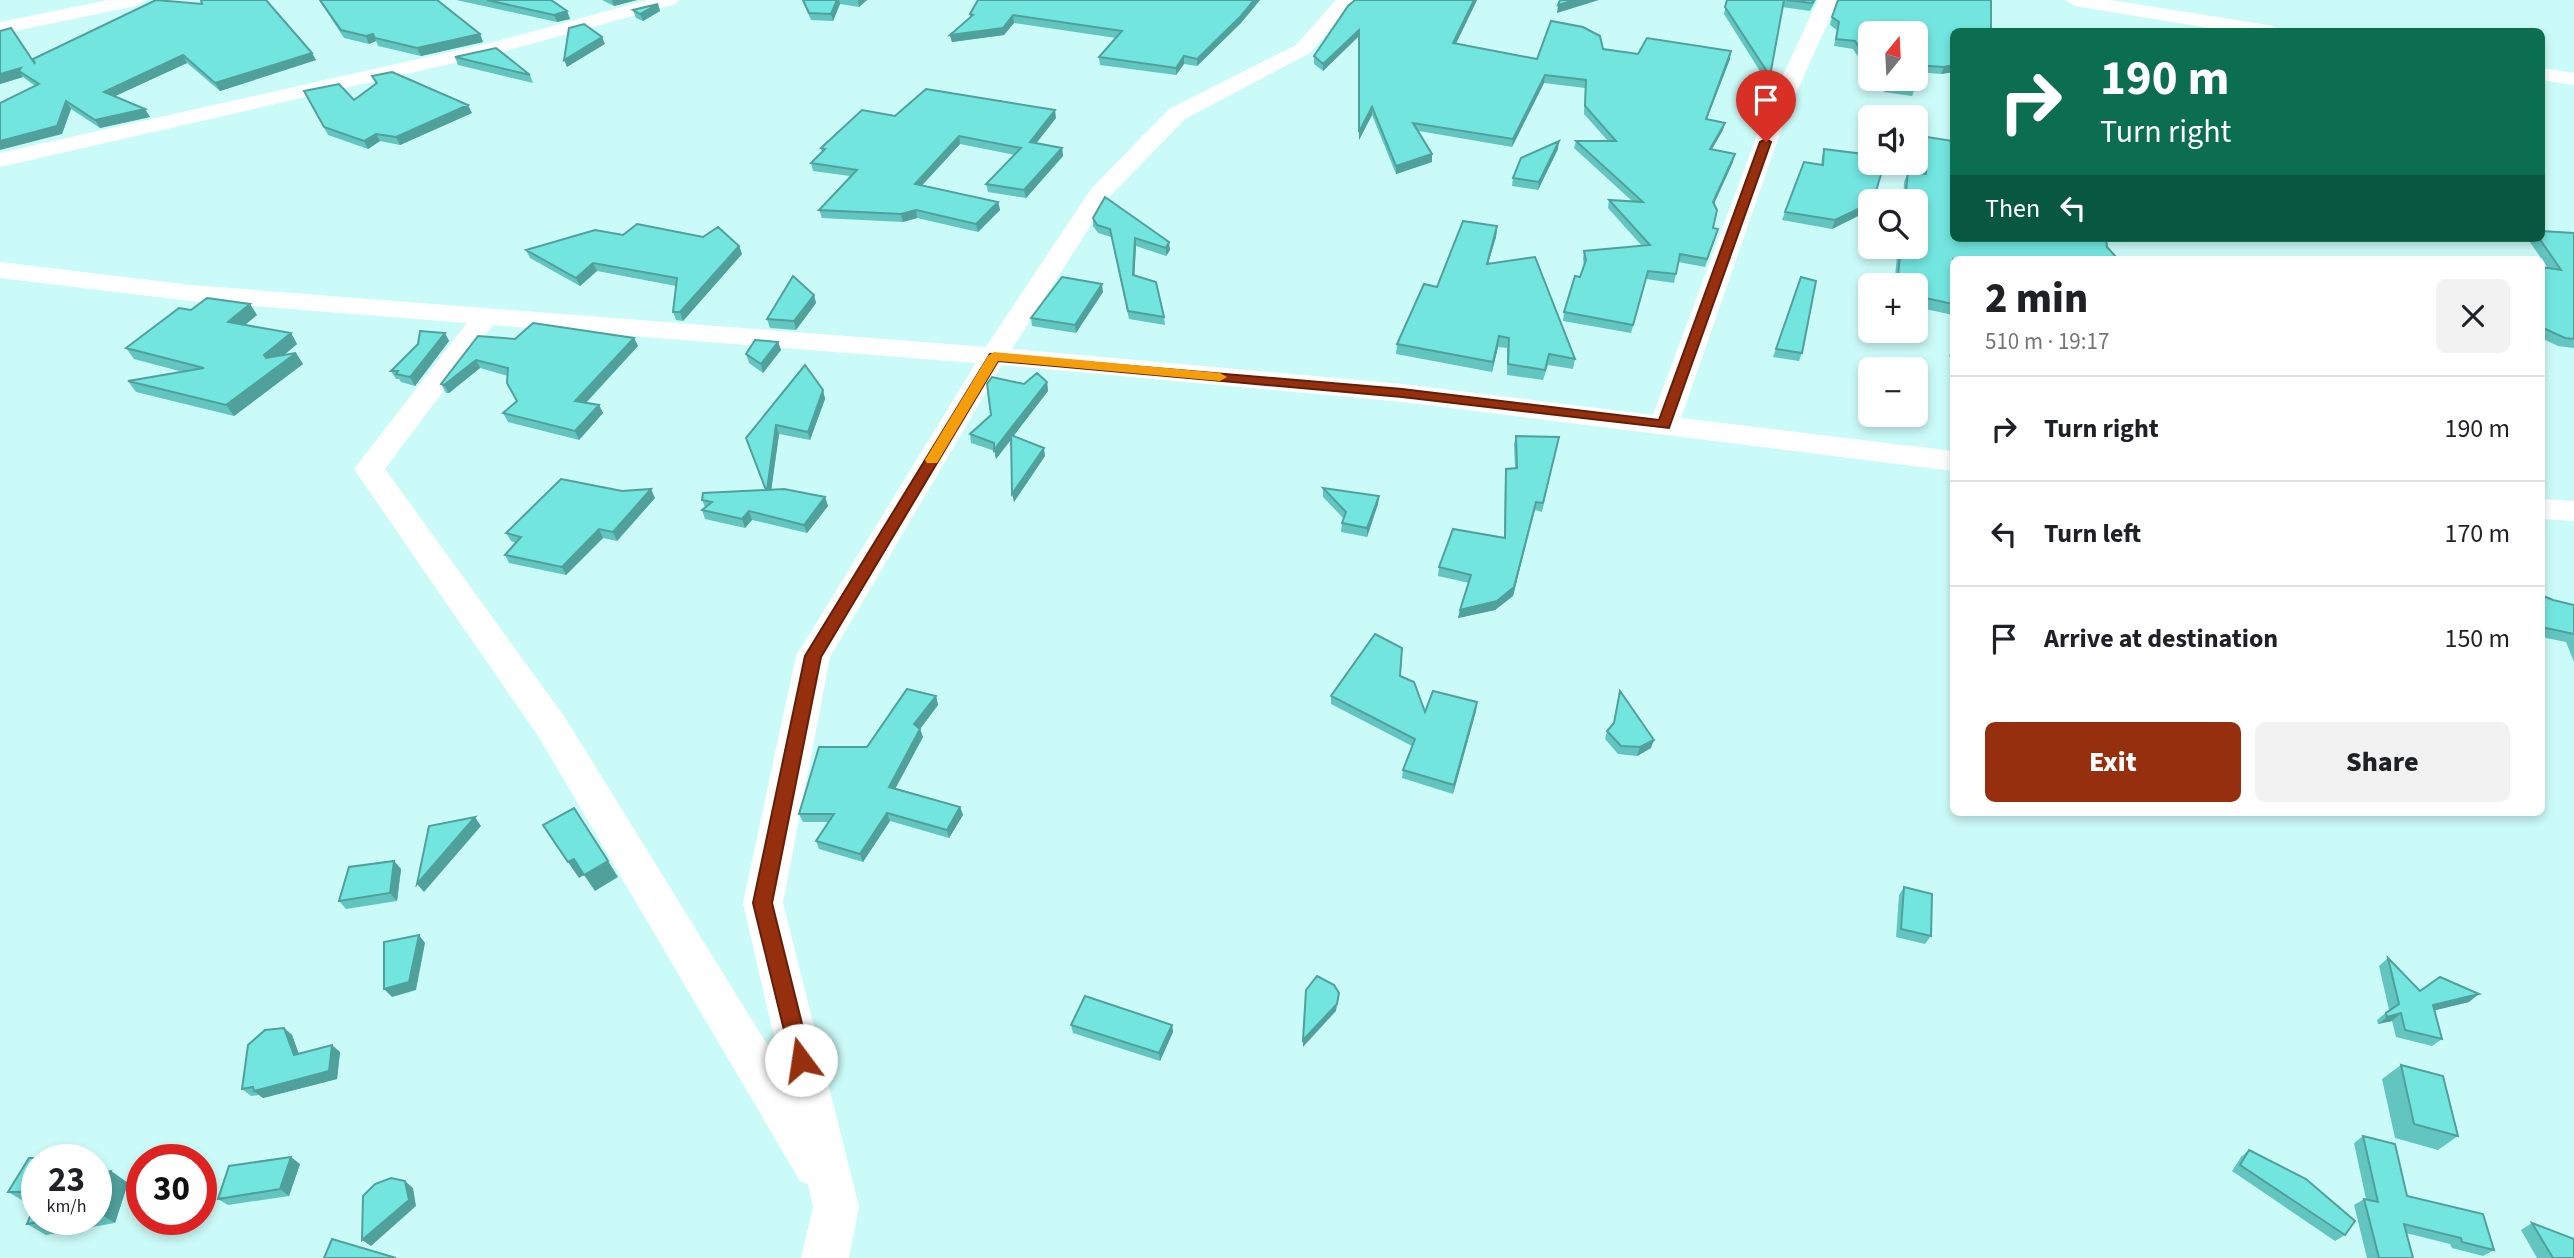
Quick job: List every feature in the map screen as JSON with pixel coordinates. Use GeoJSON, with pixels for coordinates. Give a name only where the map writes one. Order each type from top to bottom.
{"type":"FeatureCollection","features":[{"type":"Feature","properties":{"kind":"street"},"geometry":{"type":"LineString","coordinates":[[0,28],[136,0]]}},
{"type":"Feature","properties":{"kind":"street"},"geometry":{"type":"LineString","coordinates":[[0,160],[498,47],[669,0]]}},
{"type":"Feature","properties":{"kind":"street"},"geometry":{"type":"LineString","coordinates":[[825,1258],[836,1207],[763,903],[813,656],[994,356],[1099,194],[1177,114],[1303,49],[1346,0]]}},
{"type":"Feature","properties":{"kind":"street"},"geometry":{"type":"LineString","coordinates":[[1664,425],[1775,116],[1828,0]]}},
{"type":"Feature","properties":{"kind":"street"},"geometry":{"type":"LineString","coordinates":[[2075,0],[2248,28]]}},
{"type":"Feature","properties":{"kind":"street"},"geometry":{"type":"LineString","coordinates":[[2545,75],[2574,79]]}},
{"type":"Feature","properties":{"kind":"street"},"geometry":{"type":"LineString","coordinates":[[0,270],[191,293],[994,356],[1402,393],[1950,461]]}},
{"type":"Feature","properties":{"kind":"street"},"geometry":{"type":"LineString","coordinates":[[486,316],[369,469],[553,729],[832,1191]]}},
{"type":"Feature","properties":{"kind":"street"},"geometry":{"type":"LineString","coordinates":[[2545,509],[2574,511]]}},
{"type":"Feature","properties":{"kind":"building"},"geometry":{"type":"Polygon","coordinates":[[[156,0],[202,4],[201,0],[266,0],[312,53],[215,83],[183,55],[104,92],[145,109],[95,120],[66,101],[57,126],[0,141],[0,103],[39,84],[19,71],[21,68],[0,74],[0,31],[11,28],[35,64],[33,59],[156,0]]]}},
{"type":"Feature","properties":{"kind":"building"},"geometry":{"type":"Polygon","coordinates":[[[320,0],[437,0],[480,34],[417,48],[375,38],[373,34],[366,36],[341,30],[320,0]]]}},
{"type":"Feature","properties":{"kind":"building"},"geometry":{"type":"Polygon","coordinates":[[[487,0],[551,0],[567,11],[554,15],[487,0]]]}},
{"type":"Feature","properties":{"kind":"building"},"geometry":{"type":"Polygon","coordinates":[[[803,0],[837,0],[831,14],[809,13],[803,0]]]}},
{"type":"Feature","properties":{"kind":"building"},"geometry":{"type":"Polygon","coordinates":[[[978,0],[1254,0],[1197,59],[1184,56],[1176,68],[1099,57],[1122,31],[1013,15],[1003,28],[950,35],[973,15],[970,14],[978,0]]]}},
{"type":"Feature","properties":{"kind":"building"},"geometry":{"type":"Polygon","coordinates":[[[1355,0],[1474,0],[1453,43],[1537,59],[1551,21],[1583,27],[1600,36],[1603,49],[1638,54],[1647,38],[1731,51],[1706,119],[1725,123],[1710,149],[1735,154],[1713,202],[1717,210],[1713,228],[1718,229],[1707,259],[1680,254],[1676,274],[1648,271],[1633,325],[1564,312],[1575,276],[1580,277],[1586,260],[1584,251],[1650,245],[1609,200],[1643,202],[1576,141],[1616,141],[1585,106],[1586,80],[1545,75],[1513,139],[1413,123],[1432,154],[1396,166],[1372,107],[1359,132],[1359,30],[1323,64],[1314,56],[1348,6],[1355,0]]]}},
{"type":"Feature","properties":{"kind":"building"},"geometry":{"type":"Polygon","coordinates":[[[1560,0],[1575,0],[1558,5],[1560,0]]]}},
{"type":"Feature","properties":{"kind":"building"},"geometry":{"type":"Polygon","coordinates":[[[1727,0],[1784,0],[1770,76],[1725,7],[1727,0]]]}},
{"type":"Feature","properties":{"kind":"building"},"geometry":{"type":"Polygon","coordinates":[[[1786,0],[1814,0],[1812,3],[1786,0]]]}},
{"type":"Feature","properties":{"kind":"building"},"geometry":{"type":"Polygon","coordinates":[[[1838,0],[1991,0],[1991,28],[1950,28],[1950,66],[1944,67],[1928,66],[1928,21],[1858,21],[1858,46],[1855,41],[1836,39],[1839,22],[1832,17],[1838,0]]]}},
{"type":"Feature","properties":{"kind":"building"},"geometry":{"type":"Polygon","coordinates":[[[658,4],[640,14],[633,10],[658,4]]]}},
{"type":"Feature","properties":{"kind":"building"},"geometry":{"type":"Polygon","coordinates":[[[584,24],[602,37],[564,60],[569,28],[584,24]]]}},
{"type":"Feature","properties":{"kind":"building"},"geometry":{"type":"Polygon","coordinates":[[[496,48],[530,75],[455,57],[496,48]]]}},
{"type":"Feature","properties":{"kind":"building"},"geometry":{"type":"Polygon","coordinates":[[[392,72],[468,105],[396,137],[376,134],[364,141],[324,127],[304,91],[339,84],[354,100],[377,83],[372,76],[392,72]]]}},
{"type":"Feature","properties":{"kind":"building"},"geometry":{"type":"Polygon","coordinates":[[[926,89],[1055,110],[1030,142],[1062,148],[1024,190],[986,184],[1021,148],[959,136],[915,184],[998,202],[976,224],[916,210],[901,214],[819,210],[857,170],[811,163],[825,149],[821,148],[862,110],[895,116],[926,89]]]}},
{"type":"Feature","properties":{"kind":"building"},"geometry":{"type":"Polygon","coordinates":[[[1928,137],[1950,141],[1950,242],[2106,242],[2107,247],[2115,256],[1950,256],[1950,303],[1928,299],[1928,273],[1898,273],[1900,259],[1928,259],[1928,189],[1906,189],[1908,175],[1928,175],[1928,137]]]}},
{"type":"Feature","properties":{"kind":"building"},"geometry":{"type":"Polygon","coordinates":[[[1559,141],[1539,182],[1513,178],[1521,158],[1559,141]]]}},
{"type":"Feature","properties":{"kind":"building"},"geometry":{"type":"Polygon","coordinates":[[[1824,149],[1858,153],[1858,175],[1881,175],[1877,189],[1858,189],[1858,209],[1835,220],[1785,212],[1804,162],[1823,165],[1824,149]]]}},
{"type":"Feature","properties":{"kind":"building"},"geometry":{"type":"Polygon","coordinates":[[[1105,197],[1169,242],[1166,248],[1135,238],[1133,275],[1156,282],[1164,317],[1128,311],[1110,229],[1097,225],[1093,218],[1105,197]]]}},
{"type":"Feature","properties":{"kind":"building"},"geometry":{"type":"Polygon","coordinates":[[[1463,221],[1497,226],[1487,264],[1535,257],[1575,359],[1549,354],[1545,370],[1508,364],[1509,338],[1499,336],[1493,362],[1397,344],[1424,284],[1437,287],[1463,221]]]}},
{"type":"Feature","properties":{"kind":"building"},"geometry":{"type":"Polygon","coordinates":[[[637,224],[703,237],[718,227],[739,246],[680,312],[673,312],[677,278],[593,263],[576,278],[526,250],[595,230],[623,235],[637,224]]]}},
{"type":"Feature","properties":{"kind":"building"},"geometry":{"type":"Polygon","coordinates":[[[2545,231],[2574,233],[2574,339],[2545,329],[2545,268],[2561,270],[2542,242],[2545,242],[2545,231]]]}},
{"type":"Feature","properties":{"kind":"building"},"geometry":{"type":"Polygon","coordinates":[[[793,276],[814,295],[794,321],[767,319],[793,276]]]}},
{"type":"Feature","properties":{"kind":"building"},"geometry":{"type":"Polygon","coordinates":[[[1062,277],[1102,284],[1075,325],[1031,318],[1062,277]]]}},
{"type":"Feature","properties":{"kind":"building"},"geometry":{"type":"Polygon","coordinates":[[[1801,277],[1816,281],[1802,353],[1776,349],[1801,277]]]}},
{"type":"Feature","properties":{"kind":"building"},"geometry":{"type":"Polygon","coordinates":[[[207,298],[250,304],[228,322],[291,333],[264,355],[266,358],[296,353],[226,405],[128,381],[204,368],[126,348],[179,308],[191,310],[207,298]]]}},
{"type":"Feature","properties":{"kind":"building"},"geometry":{"type":"Polygon","coordinates":[[[533,323],[634,338],[575,401],[599,405],[575,431],[503,413],[517,401],[507,383],[508,368],[476,360],[444,385],[441,384],[478,336],[515,339],[533,323]]]}},
{"type":"Feature","properties":{"kind":"building"},"geometry":{"type":"Polygon","coordinates":[[[420,331],[445,333],[410,377],[396,374],[398,371],[391,371],[418,344],[420,331]]]}},
{"type":"Feature","properties":{"kind":"building"},"geometry":{"type":"Polygon","coordinates":[[[755,340],[778,342],[761,364],[746,354],[755,340]]]}},
{"type":"Feature","properties":{"kind":"building"},"geometry":{"type":"Polygon","coordinates":[[[805,365],[823,390],[808,432],[776,425],[767,490],[784,489],[825,497],[804,525],[749,511],[742,519],[702,510],[712,502],[702,500],[703,493],[766,490],[746,438],[805,365]]]}},
{"type":"Feature","properties":{"kind":"building"},"geometry":{"type":"Polygon","coordinates":[[[1037,373],[1047,382],[994,450],[994,443],[970,434],[991,415],[987,384],[992,377],[1024,384],[1037,373]]]}},
{"type":"Feature","properties":{"kind":"building"},"geometry":{"type":"Polygon","coordinates":[[[1011,435],[1044,448],[1012,494],[1011,435]]]}},
{"type":"Feature","properties":{"kind":"building"},"geometry":{"type":"Polygon","coordinates":[[[1516,436],[1559,437],[1543,503],[1536,502],[1514,587],[1497,601],[1460,610],[1471,575],[1439,567],[1453,529],[1505,538],[1506,469],[1517,468],[1516,436]]]}},
{"type":"Feature","properties":{"kind":"building"},"geometry":{"type":"Polygon","coordinates":[[[561,479],[622,491],[651,489],[613,532],[599,529],[562,567],[505,555],[521,537],[506,533],[561,479]]]}},
{"type":"Feature","properties":{"kind":"building"},"geometry":{"type":"Polygon","coordinates":[[[1323,488],[1379,496],[1367,528],[1342,523],[1346,512],[1323,488]]]}},
{"type":"Feature","properties":{"kind":"building"},"geometry":{"type":"Polygon","coordinates":[[[2545,597],[2574,605],[2574,634],[2545,628],[2545,597]]]}},
{"type":"Feature","properties":{"kind":"building"},"geometry":{"type":"Polygon","coordinates":[[[1375,634],[1402,648],[1400,676],[1414,682],[1425,712],[1433,691],[1477,702],[1454,785],[1403,770],[1415,739],[1331,696],[1375,634]]]}},
{"type":"Feature","properties":{"kind":"building"},"geometry":{"type":"Polygon","coordinates":[[[907,689],[936,696],[914,724],[920,729],[889,787],[960,807],[947,830],[887,813],[860,854],[816,841],[834,814],[799,814],[819,747],[867,747],[907,689]]]}},
{"type":"Feature","properties":{"kind":"building"},"geometry":{"type":"Polygon","coordinates":[[[1620,691],[1654,740],[1640,747],[1621,746],[1607,731],[1614,723],[1620,691]]]}},
{"type":"Feature","properties":{"kind":"building"},"geometry":{"type":"Polygon","coordinates":[[[574,808],[608,861],[584,875],[574,859],[568,862],[543,825],[574,808]]]}},
{"type":"Feature","properties":{"kind":"building"},"geometry":{"type":"Polygon","coordinates":[[[475,817],[417,884],[429,826],[475,817]]]}},
{"type":"Feature","properties":{"kind":"building"},"geometry":{"type":"Polygon","coordinates":[[[394,861],[390,893],[339,901],[349,867],[394,861]]]}},
{"type":"Feature","properties":{"kind":"building"},"geometry":{"type":"Polygon","coordinates":[[[1904,887],[1932,894],[1931,936],[1901,929],[1904,887]]]}},
{"type":"Feature","properties":{"kind":"building"},"geometry":{"type":"Polygon","coordinates":[[[419,935],[409,982],[384,989],[384,942],[419,935]]]}},
{"type":"Feature","properties":{"kind":"building"},"geometry":{"type":"Polygon","coordinates":[[[2388,958],[2420,991],[2440,977],[2479,994],[2433,1005],[2442,1039],[2405,1030],[2401,1013],[2387,1017],[2386,1013],[2399,1004],[2388,958]]]}},
{"type":"Feature","properties":{"kind":"building"},"geometry":{"type":"Polygon","coordinates":[[[1317,976],[1334,985],[1339,993],[1337,1004],[1303,1040],[1306,990],[1317,976]]]}},
{"type":"Feature","properties":{"kind":"building"},"geometry":{"type":"Polygon","coordinates":[[[1085,996],[1172,1025],[1159,1053],[1071,1025],[1085,996]]]}},
{"type":"Feature","properties":{"kind":"building"},"geometry":{"type":"Polygon","coordinates":[[[284,1028],[294,1055],[332,1045],[329,1071],[254,1091],[253,1087],[242,1089],[248,1045],[265,1030],[284,1028]]]}},
{"type":"Feature","properties":{"kind":"building"},"geometry":{"type":"Polygon","coordinates":[[[2401,1065],[2443,1076],[2458,1136],[2414,1124],[2401,1065]]]}},
{"type":"Feature","properties":{"kind":"building"},"geometry":{"type":"Polygon","coordinates":[[[2363,1136],[2395,1144],[2407,1196],[2483,1214],[2494,1250],[2462,1242],[2461,1238],[2404,1224],[2413,1258],[2379,1258],[2364,1199],[2378,1202],[2363,1136]]]}},
{"type":"Feature","properties":{"kind":"building"},"geometry":{"type":"Polygon","coordinates":[[[2249,1150],[2306,1179],[2355,1221],[2345,1235],[2240,1165],[2249,1150]]]}},
{"type":"Feature","properties":{"kind":"building"},"geometry":{"type":"Polygon","coordinates":[[[291,1157],[280,1189],[218,1199],[229,1166],[291,1157]]]}},
{"type":"Feature","properties":{"kind":"building"},"geometry":{"type":"Polygon","coordinates":[[[21,1171],[21,1192],[8,1192],[21,1171]]]}},
{"type":"Feature","properties":{"kind":"building"},"geometry":{"type":"Polygon","coordinates":[[[391,1178],[405,1181],[409,1200],[362,1240],[363,1196],[375,1184],[391,1178]]]}},
{"type":"Feature","properties":{"kind":"building"},"geometry":{"type":"Polygon","coordinates":[[[2532,1223],[2574,1239],[2574,1258],[2553,1258],[2532,1223]]]}},
{"type":"Feature","properties":{"kind":"building"},"geometry":{"type":"Polygon","coordinates":[[[332,1239],[396,1258],[324,1258],[332,1239]]]}},
{"type":"Feature","properties":{"kind":"slow traffic"},"geometry":{"type":"LineString","coordinates":[[932,460],[994,356],[1220,377]]}},
{"type":"Feature","properties":{"kind":"route"},"geometry":{"type":"LineString","coordinates":[[801,1060],[763,903],[813,656],[994,356],[1402,393],[1664,425],[1766,142]]}}]}
